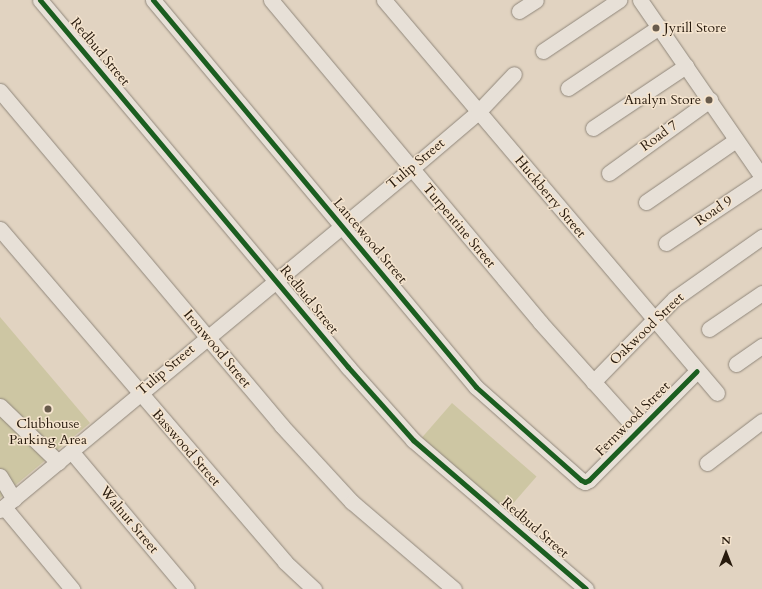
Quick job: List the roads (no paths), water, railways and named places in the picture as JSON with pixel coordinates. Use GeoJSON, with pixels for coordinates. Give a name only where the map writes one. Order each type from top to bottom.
{"type":"FeatureCollection","features":[{"type":"Feature","properties":{"kind":"street","name":"Redbud Street"},"geometry":{"type":"LineString","coordinates":[[40,0],[276,279],[348,367],[413,440],[586,589]]}},
{"type":"Feature","properties":{"kind":"street","name":"Lancewood Street"},"geometry":{"type":"LineString","coordinates":[[153,0],[476,387],[584,482]]}},
{"type":"Feature","properties":{"kind":"street","name":"Turpentine Street"},"geometry":{"type":"LineString","coordinates":[[271,0],[411,169],[593,382],[637,430]]}},
{"type":"Feature","properties":{"kind":"street","name":"Huckberry Street"},"geometry":{"type":"LineString","coordinates":[[384,0],[716,393]]}},
{"type":"Feature","properties":{"kind":"street"},"geometry":{"type":"LineString","coordinates":[[519,11],[536,0]]}},
{"type":"Feature","properties":{"kind":"street"},"geometry":{"type":"LineString","coordinates":[[543,51],[619,0]]}},
{"type":"Feature","properties":{"kind":"street"},"geometry":{"type":"LineString","coordinates":[[640,0],[710,100],[762,178]]}},
{"type":"Feature","properties":{"kind":"street"},"geometry":{"type":"LineString","coordinates":[[568,88],[659,27]]}},
{"type":"Feature","properties":{"kind":"street"},"geometry":{"type":"LineString","coordinates":[[593,128],[686,66]]}},
{"type":"Feature","properties":{"kind":"street","name":"Tulip Street"},"geometry":{"type":"LineString","coordinates":[[6,505],[341,225],[411,169],[478,112],[514,74]]}},
{"type":"Feature","properties":{"kind":"street","name":"Ironwood Street"},"geometry":{"type":"LineString","coordinates":[[0,91],[282,426],[352,502],[454,589]]}},
{"type":"Feature","properties":{"kind":"street","name":"Road 7"},"geometry":{"type":"LineString","coordinates":[[609,173],[710,100]]}},
{"type":"Feature","properties":{"kind":"street"},"geometry":{"type":"LineString","coordinates":[[646,202],[736,140]]}},
{"type":"Feature","properties":{"kind":"street","name":"Road 9"},"geometry":{"type":"LineString","coordinates":[[666,243],[762,178]]}},
{"type":"Feature","properties":{"kind":"street","name":"Basswood Street"},"geometry":{"type":"LineString","coordinates":[[0,228],[139,393],[285,562],[314,589]]}},
{"type":"Feature","properties":{"kind":"street","name":"Oakwood Street"},"geometry":{"type":"LineString","coordinates":[[593,382],[674,299],[762,238]]}},
{"type":"Feature","properties":{"kind":"street"},"geometry":{"type":"LineString","coordinates":[[709,330],[762,293]]}},
{"type":"Feature","properties":{"kind":"street"},"geometry":{"type":"LineString","coordinates":[[736,364],[762,346]]}},
{"type":"Feature","properties":{"kind":"street","name":"Fernwood Street"},"geometry":{"type":"LineString","coordinates":[[584,482],[589,480],[697,371]]}},
{"type":"Feature","properties":{"kind":"street"},"geometry":{"type":"LineString","coordinates":[[0,406],[58,462]]}},
{"type":"Feature","properties":{"kind":"street"},"geometry":{"type":"LineString","coordinates":[[707,463],[762,421]]}},
{"type":"Feature","properties":{"kind":"street","name":"Walnut Street"},"geometry":{"type":"LineString","coordinates":[[71,451],[187,589]]}},
{"type":"Feature","properties":{"kind":"street"},"geometry":{"type":"LineString","coordinates":[[0,476],[6,505],[72,589]]}},
{"type":"Feature","properties":{"kind":"place","name":"Jyrill Store"},"geometry":{"type":"Point","coordinates":[656,28]}},
{"type":"Feature","properties":{"kind":"place","name":"Analyn Store"},"geometry":{"type":"Point","coordinates":[709,100]}},
{"type":"Feature","properties":{"kind":"place","name":"Clubhouse Parking Area"},"geometry":{"type":"Point","coordinates":[48,409]}}]}
